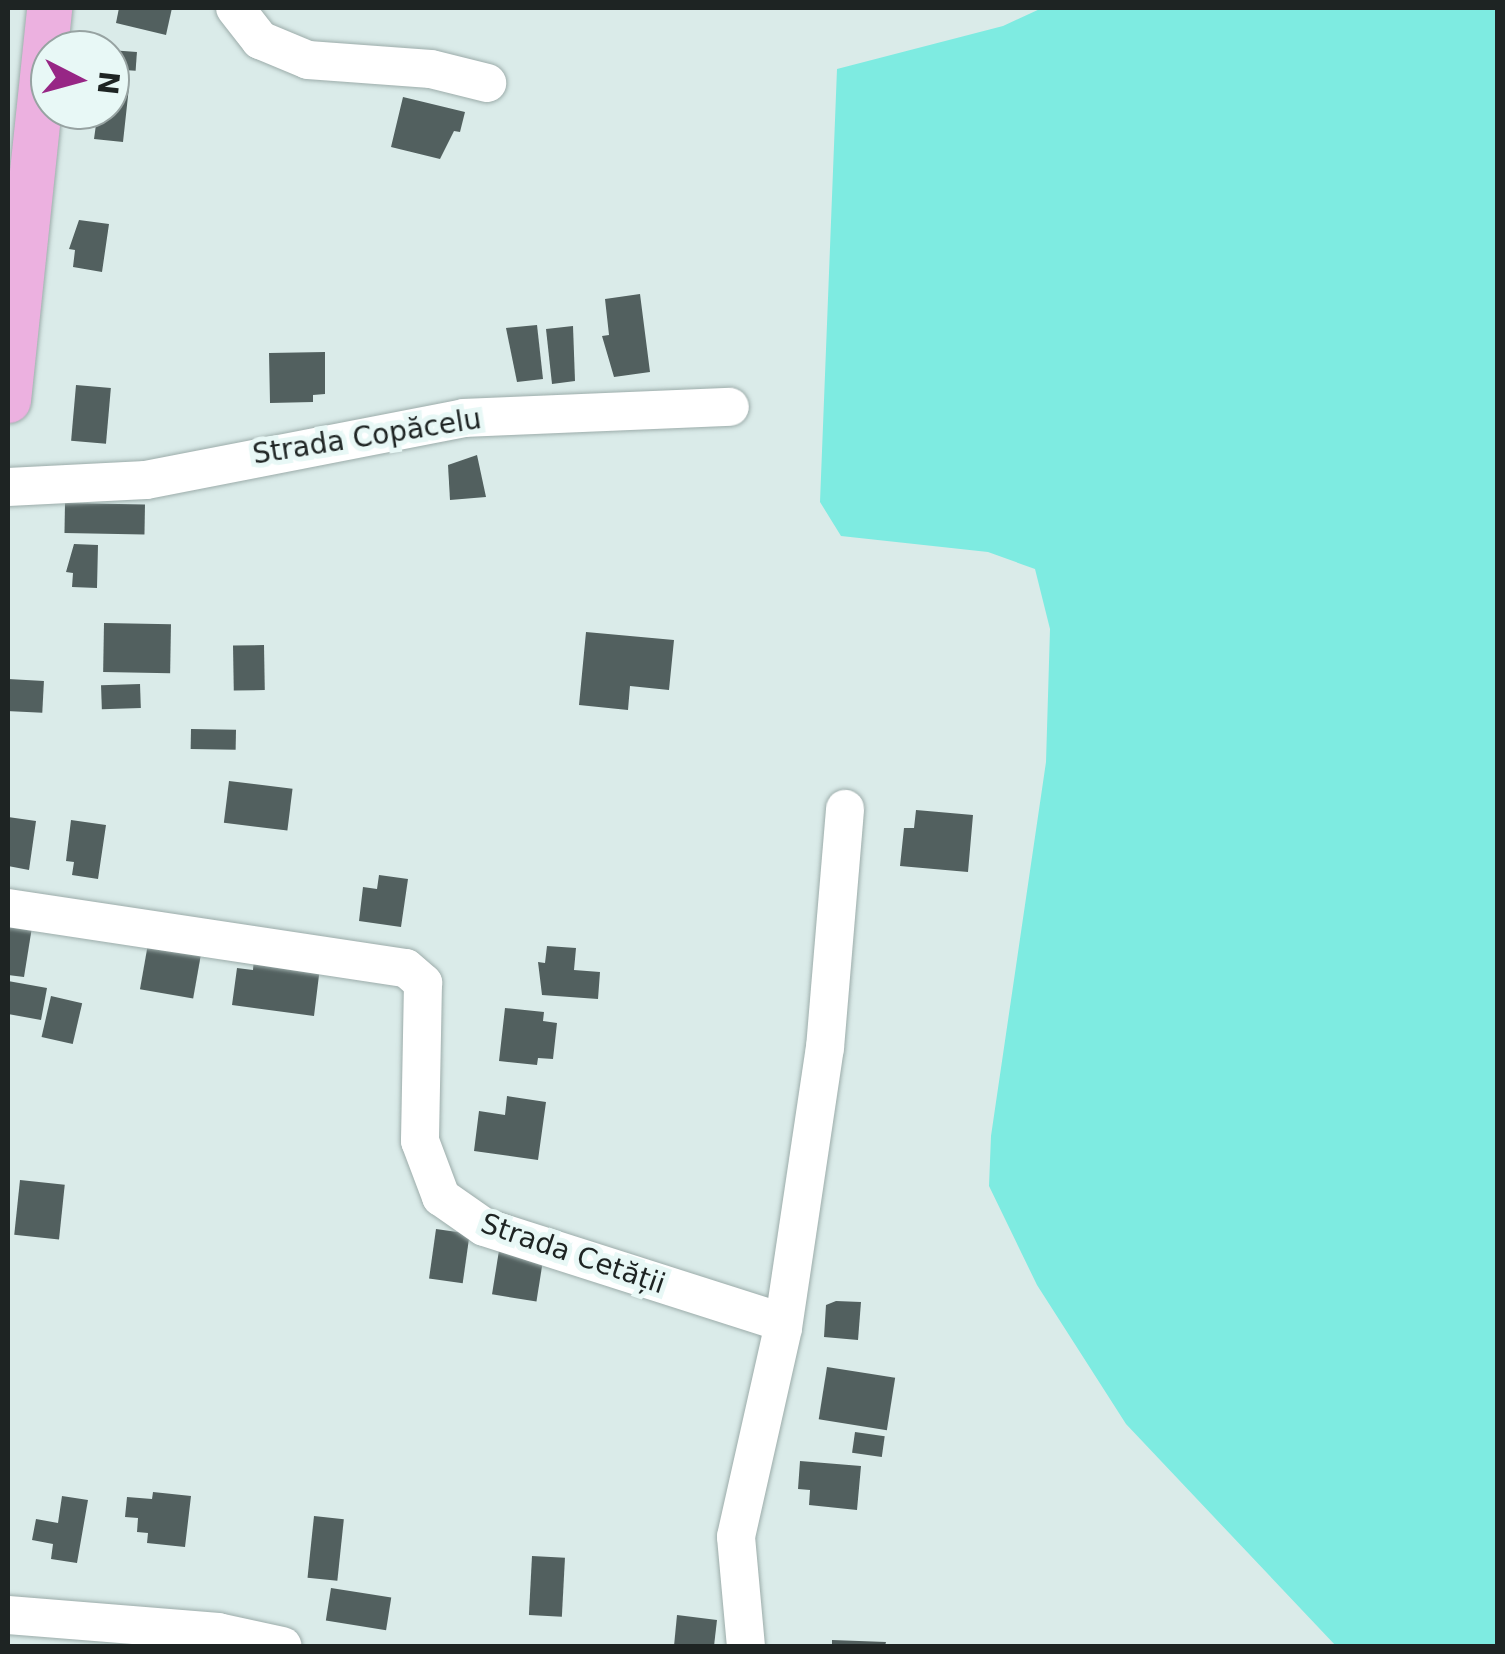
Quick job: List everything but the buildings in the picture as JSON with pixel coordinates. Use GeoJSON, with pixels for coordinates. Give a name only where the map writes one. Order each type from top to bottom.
{"type":"FeatureCollection","features":[{"type":"Feature","properties":{"kind":"main road"},"geometry":{"type":"LineString","coordinates":[[8,400],[48,8]]}},
{"type":"Feature","properties":{"kind":"street"},"geometry":{"type":"LineString","coordinates":[[235,8],[260,40],[308,60],[431,69],[487,83]]}},
{"type":"Feature","properties":{"kind":"street","name":"Strada Copăcelu"},"geometry":{"type":"LineString","coordinates":[[8,487],[146,480],[464,418],[730,407]]}},
{"type":"Feature","properties":{"kind":"street"},"geometry":{"type":"LineString","coordinates":[[746,1646],[736,1536],[784,1328],[825,1048],[845,809]]}},
{"type":"Feature","properties":{"kind":"street","name":"Strada Cetății"},"geometry":{"type":"LineString","coordinates":[[8,908],[406,968],[422,983],[420,1141],[441,1198],[484,1227],[772,1319],[784,1328]]}},
{"type":"Feature","properties":{"kind":"street"},"geometry":{"type":"LineString","coordinates":[[8,1615],[218,1632],[283,1646]]}},
{"type":"Feature","properties":{"kind":"shaded area"},"geometry":{"type":"Polygon","coordinates":[[[1042,8],[1497,8],[1497,1646],[1336,1646],[1126,1424],[1037,1285],[989,1186],[991,1136],[1046,762],[1050,629],[1035,569],[988,552],[841,536],[820,502],[837,69],[1003,26],[1042,8]]]}}]}
